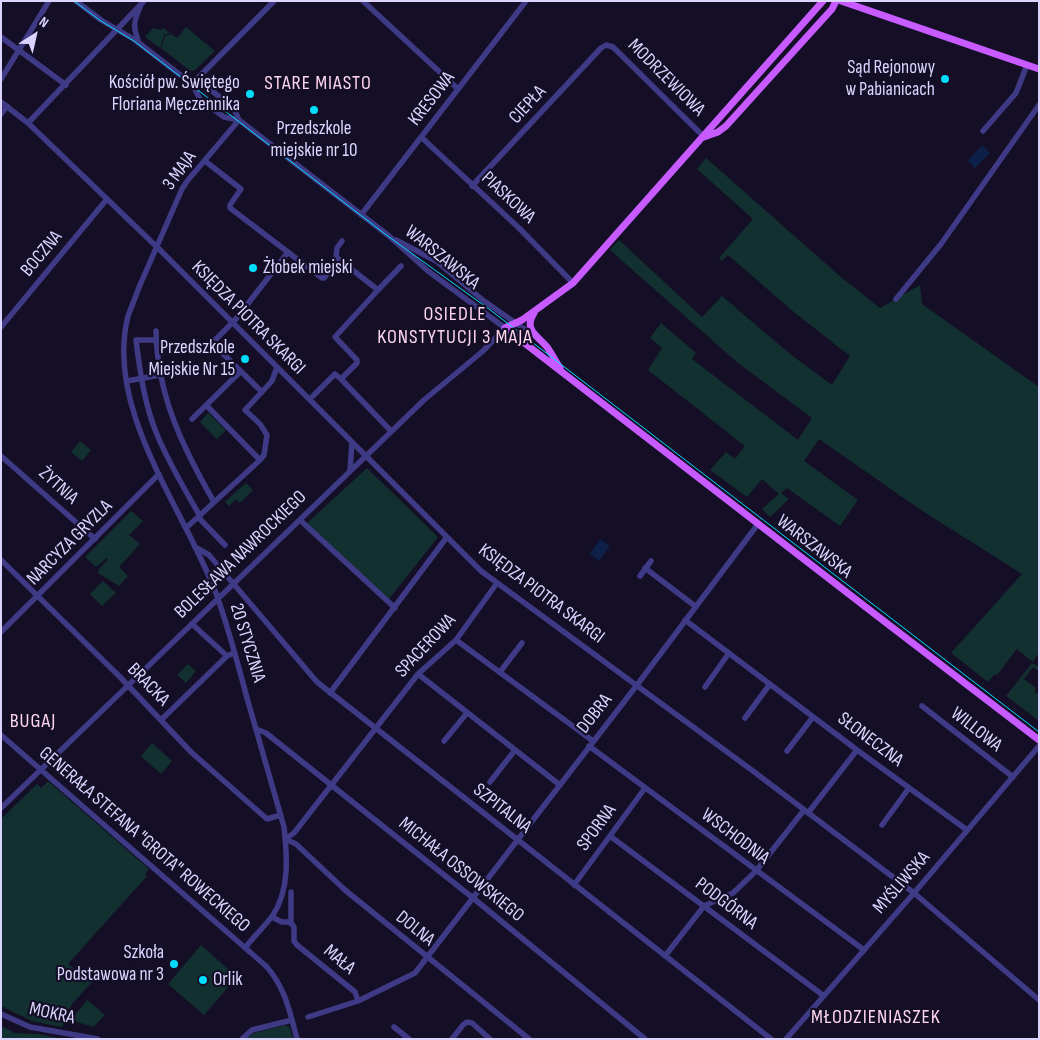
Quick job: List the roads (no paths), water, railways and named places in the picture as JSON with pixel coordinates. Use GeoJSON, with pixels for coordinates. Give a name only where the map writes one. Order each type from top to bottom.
{"type":"FeatureCollection","features":[{"type":"Feature","properties":{"kind":"main road"},"geometry":{"type":"LineString","coordinates":[[505,328],[536,311],[573,283],[823,1]]}},
{"type":"Feature","properties":{"kind":"main road"},"geometry":{"type":"LineString","coordinates":[[704,137],[718,132],[726,126],[832,9],[836,1]]}},
{"type":"Feature","properties":{"kind":"main road"},"geometry":{"type":"LineString","coordinates":[[841,1],[1039,69]]}},
{"type":"Feature","properties":{"kind":"main road"},"geometry":{"type":"LineString","coordinates":[[536,311],[530,323],[536,337]]}},
{"type":"Feature","properties":{"kind":"main road","name":"WARSZAWSKA"},"geometry":{"type":"LineString","coordinates":[[505,328],[1039,740]]}},
{"type":"Feature","properties":{"kind":"main road","name":"WARSZAWSKA"},"geometry":{"type":"LineString","coordinates":[[536,337],[546,345],[569,378]]}},
{"type":"Feature","properties":{"kind":"street"},"geometry":{"type":"LineString","coordinates":[[1,79],[49,1]]}},
{"type":"Feature","properties":{"kind":"street","name":"WARSZAWSKA"},"geometry":{"type":"LineString","coordinates":[[76,1],[139,44],[192,84],[199,97],[224,117],[239,120]]}},
{"type":"Feature","properties":{"kind":"street"},"geometry":{"type":"LineString","coordinates":[[192,84],[274,1]]}},
{"type":"Feature","properties":{"kind":"street"},"geometry":{"type":"LineString","coordinates":[[362,1],[458,90]]}},
{"type":"Feature","properties":{"kind":"street","name":"KRESOWA"},"geometry":{"type":"LineString","coordinates":[[361,215],[526,1]]}},
{"type":"Feature","properties":{"kind":"street"},"geometry":{"type":"LineString","coordinates":[[28,123],[143,2]]}},
{"type":"Feature","properties":{"kind":"street"},"geometry":{"type":"LineString","coordinates":[[139,44],[134,22],[143,2]]}},
{"type":"Feature","properties":{"kind":"street"},"geometry":{"type":"LineString","coordinates":[[1,37],[66,85]]}},
{"type":"Feature","properties":{"kind":"street","name":"MODRZEWIOWA"},"geometry":{"type":"LineString","coordinates":[[606,45],[613,47],[704,137]]}},
{"type":"Feature","properties":{"kind":"street","name":"CIEPŁA"},"geometry":{"type":"LineString","coordinates":[[472,186],[601,48],[606,45]]}},
{"type":"Feature","properties":{"kind":"street"},"geometry":{"type":"LineString","coordinates":[[983,131],[1016,93],[1027,64]]}},
{"type":"Feature","properties":{"kind":"street","name":"WARSZAWSKA"},"geometry":{"type":"LineString","coordinates":[[192,84],[207,87],[232,107],[239,120],[389,236],[428,271],[505,328]]}},
{"type":"Feature","properties":{"kind":"street","name":"KSIĘDZA PIOTRA SKARGI"},"geometry":{"type":"LineString","coordinates":[[1,102],[28,123],[156,246],[481,571],[637,685],[914,893],[1039,1000]]}},
{"type":"Feature","properties":{"kind":"street"},"geometry":{"type":"LineString","coordinates":[[1,114],[8,106]]}},
{"type":"Feature","properties":{"kind":"street"},"geometry":{"type":"LineString","coordinates":[[896,299],[941,244],[1039,106]]}},
{"type":"Feature","properties":{"kind":"street","name":"3 MAJA"},"geometry":{"type":"LineString","coordinates":[[156,246],[182,189],[239,120]]}},
{"type":"Feature","properties":{"kind":"street","name":"PIASKOWA"},"geometry":{"type":"LineString","coordinates":[[421,137],[519,228],[573,283]]}},
{"type":"Feature","properties":{"kind":"street"},"geometry":{"type":"LineString","coordinates":[[205,161],[241,189],[230,205],[230,208],[323,278],[338,259]]}},
{"type":"Feature","properties":{"kind":"street","name":"BOCZNA"},"geometry":{"type":"LineString","coordinates":[[1,327],[107,200]]}},
{"type":"Feature","properties":{"kind":"street","name":"WARSZAWSKA"},"geometry":{"type":"LineString","coordinates":[[389,236],[436,260],[480,297],[536,337]]}},
{"type":"Feature","properties":{"kind":"street"},"geometry":{"type":"LineString","coordinates":[[342,241],[335,254],[338,259],[378,290]]}},
{"type":"Feature","properties":{"kind":"street","name":"20 STYCZNIA"},"geometry":{"type":"LineString","coordinates":[[156,246],[133,302],[125,328],[124,361],[131,404],[159,474],[196,547],[218,599],[256,729],[285,839],[286,869],[283,892],[279,904],[272,917],[246,948]]}},
{"type":"Feature","properties":{"kind":"street"},"geometry":{"type":"LineString","coordinates":[[262,392],[212,344],[232,323],[288,252]]}},
{"type":"Feature","properties":{"kind":"street"},"geometry":{"type":"LineString","coordinates":[[341,379],[358,361],[335,337],[401,266]]}},
{"type":"Feature","properties":{"kind":"street","name":"BOLESŁAWA NAWROCKIEGO"},"geometry":{"type":"LineString","coordinates":[[1,808],[424,400],[483,351],[505,328]]}},
{"type":"Feature","properties":{"kind":"street"},"geometry":{"type":"LineString","coordinates":[[156,331],[160,375],[174,425],[195,469],[214,502]]}},
{"type":"Feature","properties":{"kind":"street"},"geometry":{"type":"LineString","coordinates":[[156,340],[136,340],[141,378],[158,438],[199,516],[225,546]]}},
{"type":"Feature","properties":{"kind":"street"},"geometry":{"type":"LineString","coordinates":[[186,528],[264,455],[267,435],[260,424],[245,410],[272,381],[277,367]]}},
{"type":"Feature","properties":{"kind":"street"},"geometry":{"type":"LineString","coordinates":[[192,419],[240,372]]}},
{"type":"Feature","properties":{"kind":"street"},"geometry":{"type":"LineString","coordinates":[[313,396],[335,374],[392,431]]}},
{"type":"Feature","properties":{"kind":"street"},"geometry":{"type":"LineString","coordinates":[[127,381],[160,375]]}},
{"type":"Feature","properties":{"kind":"street"},"geometry":{"type":"LineString","coordinates":[[206,406],[260,460]]}},
{"type":"Feature","properties":{"kind":"street"},"geometry":{"type":"LineString","coordinates":[[350,471],[352,442]]}},
{"type":"Feature","properties":{"kind":"street","name":"ŻYTNIA"},"geometry":{"type":"LineString","coordinates":[[1,456],[95,539]]}},
{"type":"Feature","properties":{"kind":"street","name":"NARCYZA GRYZLA"},"geometry":{"type":"LineString","coordinates":[[1,632],[159,474]]}},
{"type":"Feature","properties":{"kind":"street"},"geometry":{"type":"LineString","coordinates":[[300,520],[395,608]]}},
{"type":"Feature","properties":{"kind":"street","name":"DOBRA"},"geometry":{"type":"LineString","coordinates":[[473,898],[758,524]]}},
{"type":"Feature","properties":{"kind":"street"},"geometry":{"type":"LineString","coordinates":[[330,693],[447,538]]}},
{"type":"Feature","properties":{"kind":"street","name":"SZPITALNA"},"geometry":{"type":"LineString","coordinates":[[196,547],[210,555],[317,682],[771,1039]]}},
{"type":"Feature","properties":{"kind":"street","name":"BRACKA"},"geometry":{"type":"LineString","coordinates":[[1,560],[38,595],[192,752],[267,819],[280,815]]}},
{"type":"Feature","properties":{"kind":"street"},"geometry":{"type":"LineString","coordinates":[[640,576],[651,560]]}},
{"type":"Feature","properties":{"kind":"street"},"geometry":{"type":"LineString","coordinates":[[645,568],[695,606]]}},
{"type":"Feature","properties":{"kind":"street","name":"SPACEROWA"},"geometry":{"type":"LineString","coordinates":[[285,839],[294,833],[418,674],[456,640],[498,583]]}},
{"type":"Feature","properties":{"kind":"street","name":"SŁONECZNA"},"geometry":{"type":"LineString","coordinates":[[685,620],[857,750],[967,830]]}},
{"type":"Feature","properties":{"kind":"street"},"geometry":{"type":"LineString","coordinates":[[192,624],[227,656]]}},
{"type":"Feature","properties":{"kind":"street","name":"WSCHODNIA"},"geometry":{"type":"LineString","coordinates":[[456,640],[500,672],[644,788],[864,950]]}},
{"type":"Feature","properties":{"kind":"street"},"geometry":{"type":"LineString","coordinates":[[500,672],[522,644]]}},
{"type":"Feature","properties":{"kind":"street"},"geometry":{"type":"LineString","coordinates":[[161,720],[227,656],[234,653]]}},
{"type":"Feature","properties":{"kind":"street"},"geometry":{"type":"LineString","coordinates":[[704,686],[729,653]]}},
{"type":"Feature","properties":{"kind":"street"},"geometry":{"type":"LineString","coordinates":[[418,674],[560,785]]}},
{"type":"Feature","properties":{"kind":"street"},"geometry":{"type":"LineString","coordinates":[[745,718],[770,684]]}},
{"type":"Feature","properties":{"kind":"street","name":"WILLOWA"},"geometry":{"type":"LineString","coordinates":[[922,706],[1013,776]]}},
{"type":"Feature","properties":{"kind":"street"},"geometry":{"type":"LineString","coordinates":[[444,741],[467,713]]}},
{"type":"Feature","properties":{"kind":"street","name":"SŁONECZNA"},"geometry":{"type":"LineString","coordinates":[[787,751],[813,717]]}},
{"type":"Feature","properties":{"kind":"street","name":"MICHAŁA OSSOWSKIEGO"},"geometry":{"type":"LineString","coordinates":[[256,729],[266,733],[473,898],[645,1039]]}},
{"type":"Feature","properties":{"kind":"street","name":"GENERAŁA STEFANA \"GROTA\" ROWECKIEGO"},"geometry":{"type":"LineString","coordinates":[[1,735],[246,948]]}},
{"type":"Feature","properties":{"kind":"street","name":"MYŚLIWSKA"},"geometry":{"type":"LineString","coordinates":[[786,1039],[1039,746]]}},
{"type":"Feature","properties":{"kind":"street"},"geometry":{"type":"LineString","coordinates":[[490,782],[515,750]]}},
{"type":"Feature","properties":{"kind":"street"},"geometry":{"type":"LineString","coordinates":[[664,956],[704,906],[732,893],[756,871],[857,750]]}},
{"type":"Feature","properties":{"kind":"street","name":"SPORNA"},"geometry":{"type":"LineString","coordinates":[[574,885],[644,788]]}},
{"type":"Feature","properties":{"kind":"street","name":"SŁONECZNA"},"geometry":{"type":"LineString","coordinates":[[882,825],[909,788]]}},
{"type":"Feature","properties":{"kind":"street","name":"PODGÓRNA"},"geometry":{"type":"LineString","coordinates":[[610,836],[824,996]]}},
{"type":"Feature","properties":{"kind":"street","name":"DOLNA"},"geometry":{"type":"LineString","coordinates":[[285,839],[296,844],[345,890],[529,1039]]}},
{"type":"Feature","properties":{"kind":"street"},"geometry":{"type":"LineString","coordinates":[[272,917],[282,922],[291,920],[291,892]]}},
{"type":"Feature","properties":{"kind":"street","name":"MAŁA"},"geometry":{"type":"LineString","coordinates":[[308,1017],[358,1001],[415,973],[473,898]]}},
{"type":"Feature","properties":{"kind":"street","name":"MAŁA"},"geometry":{"type":"LineString","coordinates":[[288,922],[294,927],[294,941],[297,945],[355,992],[358,1001]]}},
{"type":"Feature","properties":{"kind":"street"},"geometry":{"type":"LineString","coordinates":[[246,948],[266,966],[279,983],[284,993],[297,1039]]}},
{"type":"Feature","properties":{"kind":"street","name":"MOKRA"},"geometry":{"type":"LineString","coordinates":[[1,1014],[30,1027],[98,1039]]}},
{"type":"Feature","properties":{"kind":"street"},"geometry":{"type":"LineString","coordinates":[[242,1039],[252,1030],[292,1020]]}},
{"type":"Feature","properties":{"kind":"street"},"geometry":{"type":"LineString","coordinates":[[452,1039],[467,1022],[472,1023],[490,1039]]}},
{"type":"Feature","properties":{"kind":"street"},"geometry":{"type":"LineString","coordinates":[[394,1027],[409,1039]]}},
{"type":"Feature","properties":{"kind":"street"},"geometry":{"type":"LineString","coordinates":[[515,1039],[520,1032]]}},
{"type":"Feature","properties":{"kind":"street"},"geometry":{"type":"LineString","coordinates":[[62,1039],[67,1033]]}},
{"type":"Feature","properties":{"kind":"water"},"geometry":{"type":"Polygon","coordinates":[[[982,145],[990,153],[975,168],[968,161],[982,145]]]}},
{"type":"Feature","properties":{"kind":"water"},"geometry":{"type":"Polygon","coordinates":[[[600,539],[610,546],[599,561],[590,554],[600,539]]]}},
{"type":"Feature","properties":{"kind":"tram line"},"geometry":{"type":"LineString","coordinates":[[74,1],[101,21],[134,41],[389,237],[489,309],[1039,732]]}},
{"type":"Feature","properties":{"kind":"place","name":"Sąd Rejonowy w Pabianicach"},"geometry":{"type":"Point","coordinates":[945,79]}},
{"type":"Feature","properties":{"kind":"place","name":"Kościół pw. Świętego Floriana Męczennika"},"geometry":{"type":"Point","coordinates":[250,94]}},
{"type":"Feature","properties":{"kind":"place","name":"Przedszkole miejskie nr 10"},"geometry":{"type":"Point","coordinates":[314,110]}},
{"type":"Feature","properties":{"kind":"place","name":"Żłobek miejski"},"geometry":{"type":"Point","coordinates":[253,268]}},
{"type":"Feature","properties":{"kind":"place","name":"Przedszkole Miejskie Nr 15"},"geometry":{"type":"Point","coordinates":[245,359]}},
{"type":"Feature","properties":{"kind":"place","name":"Szkoła Podstawowa nr 3"},"geometry":{"type":"Point","coordinates":[174,964]}},
{"type":"Feature","properties":{"kind":"place","name":"Orlik"},"geometry":{"type":"Point","coordinates":[203,980]}},
{"type":"Feature","properties":{"kind":"district","name":"STARE MIASTO"},"geometry":{"type":"Point","coordinates":[318,84]}},
{"type":"Feature","properties":{"kind":"district","name":"OSIEDLE KONSTYTUCJI 3 MAJA"},"geometry":{"type":"Point","coordinates":[455,326]}},
{"type":"Feature","properties":{"kind":"district","name":"BUGAJ"},"geometry":{"type":"Point","coordinates":[33,722]}},
{"type":"Feature","properties":{"kind":"district","name":"MŁODZIENIASZEK"},"geometry":{"type":"Point","coordinates":[876,1018]}}]}
